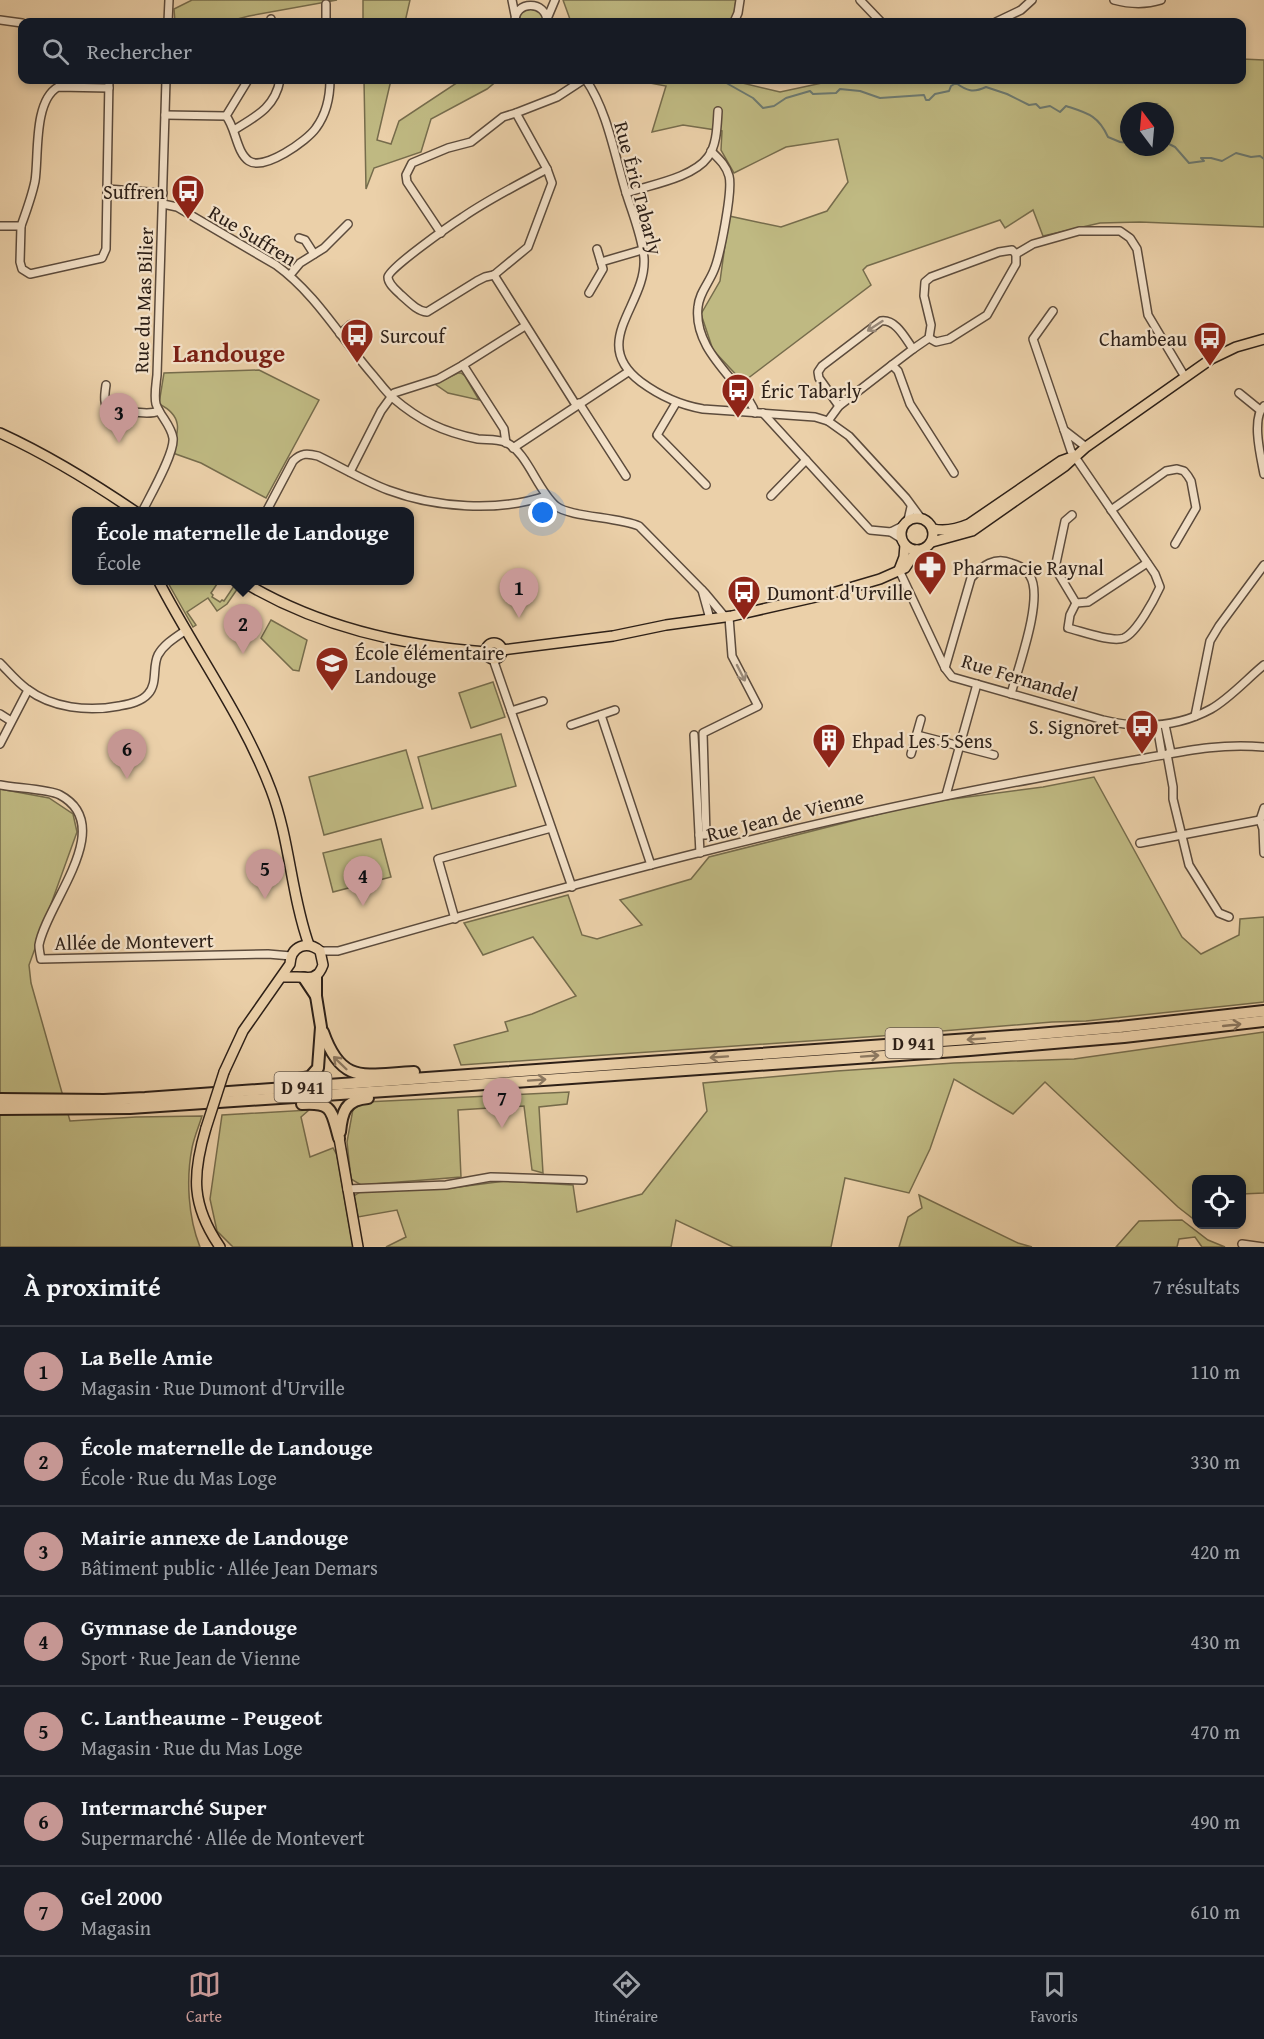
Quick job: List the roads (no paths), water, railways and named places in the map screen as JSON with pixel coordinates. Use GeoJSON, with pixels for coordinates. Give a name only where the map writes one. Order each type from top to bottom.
{"type":"FeatureCollection","features":[{"type":"Feature","properties":{"kind":"highway"},"geometry":{"type":"LineString","coordinates":[[316,976],[316,996],[321,1027],[328,1048],[335,1060],[351,1073],[446,1072],[460,1076]]}},
{"type":"Feature","properties":{"kind":"highway"},"geometry":{"type":"LineString","coordinates":[[301,977],[316,996]]}},
{"type":"Feature","properties":{"kind":"highway","name":"D 941"},"geometry":{"type":"LineString","coordinates":[[0,1099],[145,1098],[1026,1035],[1264,1011]]}},
{"type":"Feature","properties":{"kind":"highway","name":"D 941"},"geometry":{"type":"LineString","coordinates":[[0,1109],[130,1108],[243,1101],[981,1049],[1264,1022]]}},
{"type":"Feature","properties":{"kind":"highway"},"geometry":{"type":"LineString","coordinates":[[145,1098],[186,1090],[297,1081],[310,1077],[318,1068],[320,1059],[321,1027]]}},
{"type":"Feature","properties":{"kind":"highway"},"geometry":{"type":"LineString","coordinates":[[339,1138],[342,1115],[353,1101],[392,1096],[415,1089]]}},
{"type":"Feature","properties":{"kind":"highway"},"geometry":{"type":"LineString","coordinates":[[243,1101],[267,1105],[321,1104],[332,1113],[339,1138]]}},
{"type":"Feature","properties":{"kind":"main road"},"geometry":{"type":"LineString","coordinates":[[502,651],[727,617],[830,594],[880,579],[905,568],[917,550],[925,548],[932,542],[972,531],[1211,359],[1236,347],[1264,339]]}},
{"type":"Feature","properties":{"kind":"main road"},"geometry":{"type":"LineString","coordinates":[[0,433],[62,464],[127,507]]}},
{"type":"Feature","properties":{"kind":"main road"},"geometry":{"type":"LineString","coordinates":[[933,529],[944,531],[969,524],[1061,461],[1075,456]]}},
{"type":"Feature","properties":{"kind":"main road"},"geometry":{"type":"LineString","coordinates":[[899,570],[903,557],[905,523],[920,518],[928,521],[933,529],[932,542]]}},
{"type":"Feature","properties":{"kind":"main road"},"geometry":{"type":"LineString","coordinates":[[903,542],[917,550]]}},
{"type":"Feature","properties":{"kind":"main road"},"geometry":{"type":"LineString","coordinates":[[161,585],[230,706],[271,790],[309,945]]}},
{"type":"Feature","properties":{"kind":"main road"},"geometry":{"type":"LineString","coordinates":[[250,585],[305,613],[344,626],[439,647],[486,652]]}},
{"type":"Feature","properties":{"kind":"main road"},"geometry":{"type":"LineString","coordinates":[[492,644],[497,644],[502,651],[501,656],[493,659],[487,656],[486,652],[487,646],[492,644]]}},
{"type":"Feature","properties":{"kind":"main road"},"geometry":{"type":"LineString","coordinates":[[220,1247],[208,1227],[197,1196],[197,1158],[224,1071],[243,1031],[281,977],[297,948],[302,924]]}},
{"type":"Feature","properties":{"kind":"main road"},"geometry":{"type":"LineString","coordinates":[[281,977],[316,976],[322,968],[324,962],[320,951],[309,945],[297,948]]}},
{"type":"Feature","properties":{"kind":"main road"},"geometry":{"type":"LineString","coordinates":[[290,960],[293,972],[301,977]]}},
{"type":"Feature","properties":{"kind":"main road"},"geometry":{"type":"LineString","coordinates":[[339,1138],[358,1247]]}},
{"type":"Feature","properties":{"kind":"street"},"geometry":{"type":"LineString","coordinates":[[168,18],[169,0]]}},
{"type":"Feature","properties":{"kind":"street"},"geometry":{"type":"LineString","coordinates":[[512,0],[515,18]]}},
{"type":"Feature","properties":{"kind":"street"},"geometry":{"type":"LineString","coordinates":[[518,0],[538,5],[551,0]]}},
{"type":"Feature","properties":{"kind":"street"},"geometry":{"type":"LineString","coordinates":[[548,18],[555,0]]}},
{"type":"Feature","properties":{"kind":"street"},"geometry":{"type":"LineString","coordinates":[[736,18],[740,0]]}},
{"type":"Feature","properties":{"kind":"street"},"geometry":{"type":"LineString","coordinates":[[860,0],[877,18]]}},
{"type":"Feature","properties":{"kind":"street"},"geometry":{"type":"LineString","coordinates":[[1004,18],[1021,10],[1032,0]]}},
{"type":"Feature","properties":{"kind":"street"},"geometry":{"type":"LineString","coordinates":[[1114,0],[1143,3],[1161,0]]}},
{"type":"Feature","properties":{"kind":"street"},"geometry":{"type":"LineString","coordinates":[[326,4],[326,18]]}},
{"type":"Feature","properties":{"kind":"street"},"geometry":{"type":"LineString","coordinates":[[516,18],[522,6],[527,4]]}},
{"type":"Feature","properties":{"kind":"street"},"geometry":{"type":"LineString","coordinates":[[538,5],[544,10],[546,18]]}},
{"type":"Feature","properties":{"kind":"street"},"geometry":{"type":"LineString","coordinates":[[0,20],[18,22]]}},
{"type":"Feature","properties":{"kind":"street"},"geometry":{"type":"LineString","coordinates":[[109,84],[109,88],[107,189],[106,249],[102,258],[30,274],[22,269],[20,262],[21,226],[35,181],[38,135],[47,98],[51,91],[58,87],[109,88]]}},
{"type":"Feature","properties":{"kind":"street","name":"Rue du Mas Bilier"},"geometry":{"type":"LineString","coordinates":[[144,507],[173,444],[171,431],[159,411],[155,395],[166,84]]}},
{"type":"Feature","properties":{"kind":"street"},"geometry":{"type":"LineString","coordinates":[[226,116],[246,84]]}},
{"type":"Feature","properties":{"kind":"street"},"geometry":{"type":"LineString","coordinates":[[234,130],[261,114],[275,97],[279,84]]}},
{"type":"Feature","properties":{"kind":"street"},"geometry":{"type":"LineString","coordinates":[[226,116],[243,155],[250,162],[266,163],[305,140],[316,129],[328,102],[330,84]]}},
{"type":"Feature","properties":{"kind":"street"},"geometry":{"type":"LineString","coordinates":[[441,233],[407,182],[406,175],[412,163],[448,148],[471,142],[503,117],[557,97],[578,84]]}},
{"type":"Feature","properties":{"kind":"street","name":"Rue Éric Tabarly"},"geometry":{"type":"LineString","coordinates":[[588,84],[600,104],[644,259],[640,288],[624,319],[618,345],[619,357],[628,372]]}},
{"type":"Feature","properties":{"kind":"street"},"geometry":{"type":"LineString","coordinates":[[626,193],[697,168],[708,157],[715,141],[718,111]]}},
{"type":"Feature","properties":{"kind":"street"},"geometry":{"type":"LineString","coordinates":[[516,113],[547,169],[552,183],[552,189],[528,247],[494,275],[477,281],[428,312],[422,312],[391,285],[388,279],[389,274],[401,262],[462,217],[547,169]]}},
{"type":"Feature","properties":{"kind":"street"},"geometry":{"type":"LineString","coordinates":[[165,115],[226,116]]}},
{"type":"Feature","properties":{"kind":"street"},"geometry":{"type":"LineString","coordinates":[[711,151],[724,164],[730,178],[723,241],[714,271],[698,305],[697,321],[708,350],[759,413],[870,530],[891,532],[903,542]]}},
{"type":"Feature","properties":{"kind":"street"},"geometry":{"type":"LineString","coordinates":[[107,189],[163,193]]}},
{"type":"Feature","properties":{"kind":"street","name":"Rue Suffren"},"geometry":{"type":"LineString","coordinates":[[163,204],[177,207],[290,275],[311,296],[391,397],[420,420],[446,431],[506,442]]}},
{"type":"Feature","properties":{"kind":"street"},"geometry":{"type":"LineString","coordinates":[[290,275],[300,263],[324,248],[348,224]]}},
{"type":"Feature","properties":{"kind":"street"},"geometry":{"type":"LineString","coordinates":[[0,226],[21,226]]}},
{"type":"Feature","properties":{"kind":"street"},"geometry":{"type":"LineString","coordinates":[[1016,254],[1034,244],[1079,231],[1120,231],[1130,238],[1137,249],[1148,315],[1185,377]]}},
{"type":"Feature","properties":{"kind":"street"},"geometry":{"type":"LineString","coordinates":[[298,238],[305,240],[314,254]]}},
{"type":"Feature","properties":{"kind":"street"},"geometry":{"type":"LineString","coordinates":[[589,293],[603,269],[597,249]]}},
{"type":"Feature","properties":{"kind":"street"},"geometry":{"type":"LineString","coordinates":[[601,262],[642,250]]}},
{"type":"Feature","properties":{"kind":"street"},"geometry":{"type":"LineString","coordinates":[[828,421],[839,406],[929,338],[931,325],[924,296],[925,282],[931,277],[999,252],[1012,250],[1016,254],[1016,264],[987,315],[949,339],[936,342],[929,338]]}},
{"type":"Feature","properties":{"kind":"street"},"geometry":{"type":"LineString","coordinates":[[494,275],[525,326],[626,476]]}},
{"type":"Feature","properties":{"kind":"street"},"geometry":{"type":"LineString","coordinates":[[1053,311],[1033,339],[1071,451],[1155,574],[1160,587],[1134,629],[1124,638],[1111,639],[1068,628],[1070,615],[1076,603]]}},
{"type":"Feature","properties":{"kind":"street"},"geometry":{"type":"LineString","coordinates":[[839,406],[819,378],[818,372],[822,366],[881,321],[888,320],[894,324],[913,349]]}},
{"type":"Feature","properties":{"kind":"street"},"geometry":{"type":"LineString","coordinates":[[340,334],[350,325],[368,337]]}},
{"type":"Feature","properties":{"kind":"street"},"geometry":{"type":"LineString","coordinates":[[350,471],[381,411],[394,393],[438,379],[525,326]]}},
{"type":"Feature","properties":{"kind":"street"},"geometry":{"type":"LineString","coordinates":[[463,365],[504,429],[506,442],[520,455],[546,496],[558,507],[569,512],[626,520],[639,526],[727,617],[732,656],[758,706],[703,733],[706,835],[699,835]]}},
{"type":"Feature","properties":{"kind":"street"},"geometry":{"type":"LineString","coordinates":[[892,365],[898,371],[910,404],[954,473]]}},
{"type":"Feature","properties":{"kind":"street"},"geometry":{"type":"LineString","coordinates":[[513,448],[628,372],[646,386],[676,403],[703,409],[815,417],[828,421],[849,436],[906,498],[920,518]]}},
{"type":"Feature","properties":{"kind":"street"},"geometry":{"type":"LineString","coordinates":[[106,385],[105,398],[108,409],[114,413],[152,414],[159,411]]}},
{"type":"Feature","properties":{"kind":"street"},"geometry":{"type":"LineString","coordinates":[[1239,393],[1262,408],[1257,423],[1264,474]]}},
{"type":"Feature","properties":{"kind":"street"},"geometry":{"type":"LineString","coordinates":[[676,403],[657,435],[706,485]]}},
{"type":"Feature","properties":{"kind":"street"},"geometry":{"type":"LineString","coordinates":[[1064,430],[1086,447]]}},
{"type":"Feature","properties":{"kind":"street"},"geometry":{"type":"LineString","coordinates":[[269,507],[293,460],[309,453],[387,489],[417,499],[480,506],[526,503],[546,496]]}},
{"type":"Feature","properties":{"kind":"street"},"geometry":{"type":"LineString","coordinates":[[771,496],[806,460]]}},
{"type":"Feature","properties":{"kind":"street"},"geometry":{"type":"LineString","coordinates":[[1111,510],[1166,471],[1177,469],[1184,471],[1191,481],[1196,508],[1175,544]]}},
{"type":"Feature","properties":{"kind":"street"},"geometry":{"type":"LineString","coordinates":[[891,532],[905,523],[911,507]]}},
{"type":"Feature","properties":{"kind":"street"},"geometry":{"type":"LineString","coordinates":[[1072,515],[1065,521],[1055,568],[1076,603]]}},
{"type":"Feature","properties":{"kind":"street"},"geometry":{"type":"LineString","coordinates":[[945,668],[971,578],[978,570],[993,561],[1005,560],[1017,565],[1031,577],[1035,591],[1034,608],[1011,694]]}},
{"type":"Feature","properties":{"kind":"street"},"geometry":{"type":"LineString","coordinates":[[1076,603],[1088,602],[1147,563]]}},
{"type":"Feature","properties":{"kind":"street"},"geometry":{"type":"LineString","coordinates":[[1195,716],[1210,641],[1264,565]]}},
{"type":"Feature","properties":{"kind":"street","name":"Rue Fernandel"},"geometry":{"type":"LineString","coordinates":[[899,570],[945,668],[952,676],[1121,724],[1161,726],[1195,716],[1212,708],[1264,665]]}},
{"type":"Feature","properties":{"kind":"street"},"geometry":{"type":"LineString","coordinates":[[701,588],[710,619]]}},
{"type":"Feature","properties":{"kind":"street"},"geometry":{"type":"LineString","coordinates":[[0,663],[27,690],[42,698],[88,710],[107,709],[140,700],[147,695],[152,688],[160,651],[186,630]]}},
{"type":"Feature","properties":{"kind":"street"},"geometry":{"type":"LineString","coordinates":[[493,659],[572,887]]}},
{"type":"Feature","properties":{"kind":"street"},"geometry":{"type":"LineString","coordinates":[[946,795],[977,684]]}},
{"type":"Feature","properties":{"kind":"street"},"geometry":{"type":"LineString","coordinates":[[0,744],[27,690]]}},
{"type":"Feature","properties":{"kind":"street"},"geometry":{"type":"LineString","coordinates":[[511,711],[543,701]]}},
{"type":"Feature","properties":{"kind":"street"},"geometry":{"type":"LineString","coordinates":[[571,725],[615,710]]}},
{"type":"Feature","properties":{"kind":"street"},"geometry":{"type":"LineString","coordinates":[[0,714],[11,721]]}},
{"type":"Feature","properties":{"kind":"street"},"geometry":{"type":"LineString","coordinates":[[601,715],[651,865]]}},
{"type":"Feature","properties":{"kind":"street"},"geometry":{"type":"LineString","coordinates":[[911,754],[921,719]]}},
{"type":"Feature","properties":{"kind":"street"},"geometry":{"type":"LineString","coordinates":[[1161,726],[1173,787],[1173,799],[1189,865],[1219,913],[1229,917]]}},
{"type":"Feature","properties":{"kind":"street"},"geometry":{"type":"LineString","coordinates":[[693,735],[700,853]]}},
{"type":"Feature","properties":{"kind":"street"},"geometry":{"type":"LineString","coordinates":[[917,735],[994,755]]}},
{"type":"Feature","properties":{"kind":"street","name":"Rue Jean de Vienne"},"geometry":{"type":"LineString","coordinates":[[320,951],[338,951],[651,865],[833,819],[946,795],[1167,754],[1226,745],[1264,747]]}},
{"type":"Feature","properties":{"kind":"street","name":"Allée de Montevert"},"geometry":{"type":"LineString","coordinates":[[0,785],[58,793],[74,805],[80,819],[82,829],[80,848],[72,872],[44,929],[39,947],[41,959],[268,954],[290,960]]}},
{"type":"Feature","properties":{"kind":"street"},"geometry":{"type":"LineString","coordinates":[[1264,808],[1260,820],[1263,829],[1264,854]]}},
{"type":"Feature","properties":{"kind":"street"},"geometry":{"type":"LineString","coordinates":[[1140,843],[1260,820]]}},
{"type":"Feature","properties":{"kind":"street"},"geometry":{"type":"LineString","coordinates":[[455,919],[438,859],[550,828]]}},
{"type":"Feature","properties":{"kind":"street"},"geometry":{"type":"LineString","coordinates":[[324,962],[338,951]]}},
{"type":"Feature","properties":{"kind":"street"},"geometry":{"type":"LineString","coordinates":[[347,1189],[446,1185],[491,1177],[583,1180]]}},
{"type":"Feature","properties":{"kind":"street"},"geometry":{"type":"LineString","coordinates":[[1242,1244],[1264,1247]]}},
{"type":"Feature","properties":{"kind":"waterway"},"geometry":{"type":"LineString","coordinates":[[728,84],[753,98],[763,108],[774,106],[786,98],[810,91],[813,94],[836,93],[840,89],[860,91],[880,98],[924,95],[926,100],[929,100],[935,94],[949,91],[954,84]]}},
{"type":"Feature","properties":{"kind":"waterway"},"geometry":{"type":"LineString","coordinates":[[958,84],[970,90],[986,87],[1029,105],[1036,104],[1040,108],[1050,106],[1060,112],[1066,106],[1096,119],[1108,137],[1120,142]]}},
{"type":"Feature","properties":{"kind":"waterway"},"geometry":{"type":"LineString","coordinates":[[1174,146],[1189,163],[1204,161],[1201,158],[1222,161],[1236,153],[1251,157],[1260,156],[1264,159]]}},
{"type":"Feature","properties":{"kind":"place","name":"Suffren"},"geometry":{"type":"Point","coordinates":[188,220]}},
{"type":"Feature","properties":{"kind":"place","name":"Surcouf"},"geometry":{"type":"Point","coordinates":[357,364]}},
{"type":"Feature","properties":{"kind":"place","name":"Chambeau"},"geometry":{"type":"Point","coordinates":[1210,367]}},
{"type":"Feature","properties":{"kind":"place","name":"Éric Tabarly"},"geometry":{"type":"Point","coordinates":[738,419]}},
{"type":"Feature","properties":{"kind":"place","name":"Mairie annexe de Landouge"},"geometry":{"type":"Point","coordinates":[119,443]}},
{"type":"Feature","properties":{"kind":"place","name":"Pharmacie Raynal"},"geometry":{"type":"Point","coordinates":[930,596]}},
{"type":"Feature","properties":{"kind":"place","name":"La Belle Amie"},"geometry":{"type":"Point","coordinates":[519,618]}},
{"type":"Feature","properties":{"kind":"place","name":"Dumont d'Urville"},"geometry":{"type":"Point","coordinates":[744,621]}},
{"type":"Feature","properties":{"kind":"place","name":"École maternelle de Landouge"},"geometry":{"type":"Point","coordinates":[243,654]}},
{"type":"Feature","properties":{"kind":"place","name":"École élémentaire Landouge"},"geometry":{"type":"Point","coordinates":[332,692]}},
{"type":"Feature","properties":{"kind":"place","name":"S. Signoret"},"geometry":{"type":"Point","coordinates":[1142,755]}},
{"type":"Feature","properties":{"kind":"place","name":"Ehpad Les 5 Sens"},"geometry":{"type":"Point","coordinates":[829,769]}},
{"type":"Feature","properties":{"kind":"place","name":"Intermarché Super"},"geometry":{"type":"Point","coordinates":[127,779]}},
{"type":"Feature","properties":{"kind":"place","name":"C. Lantheaume - Peugeot"},"geometry":{"type":"Point","coordinates":[265,899]}},
{"type":"Feature","properties":{"kind":"place","name":"Gymnase de Landouge"},"geometry":{"type":"Point","coordinates":[363,906]}},
{"type":"Feature","properties":{"kind":"place","name":"Gel 2000"},"geometry":{"type":"Point","coordinates":[502,1128]}},
{"type":"Feature","properties":{"kind":"district","name":"Landouge"},"geometry":{"type":"Point","coordinates":[229,352]}}]}
